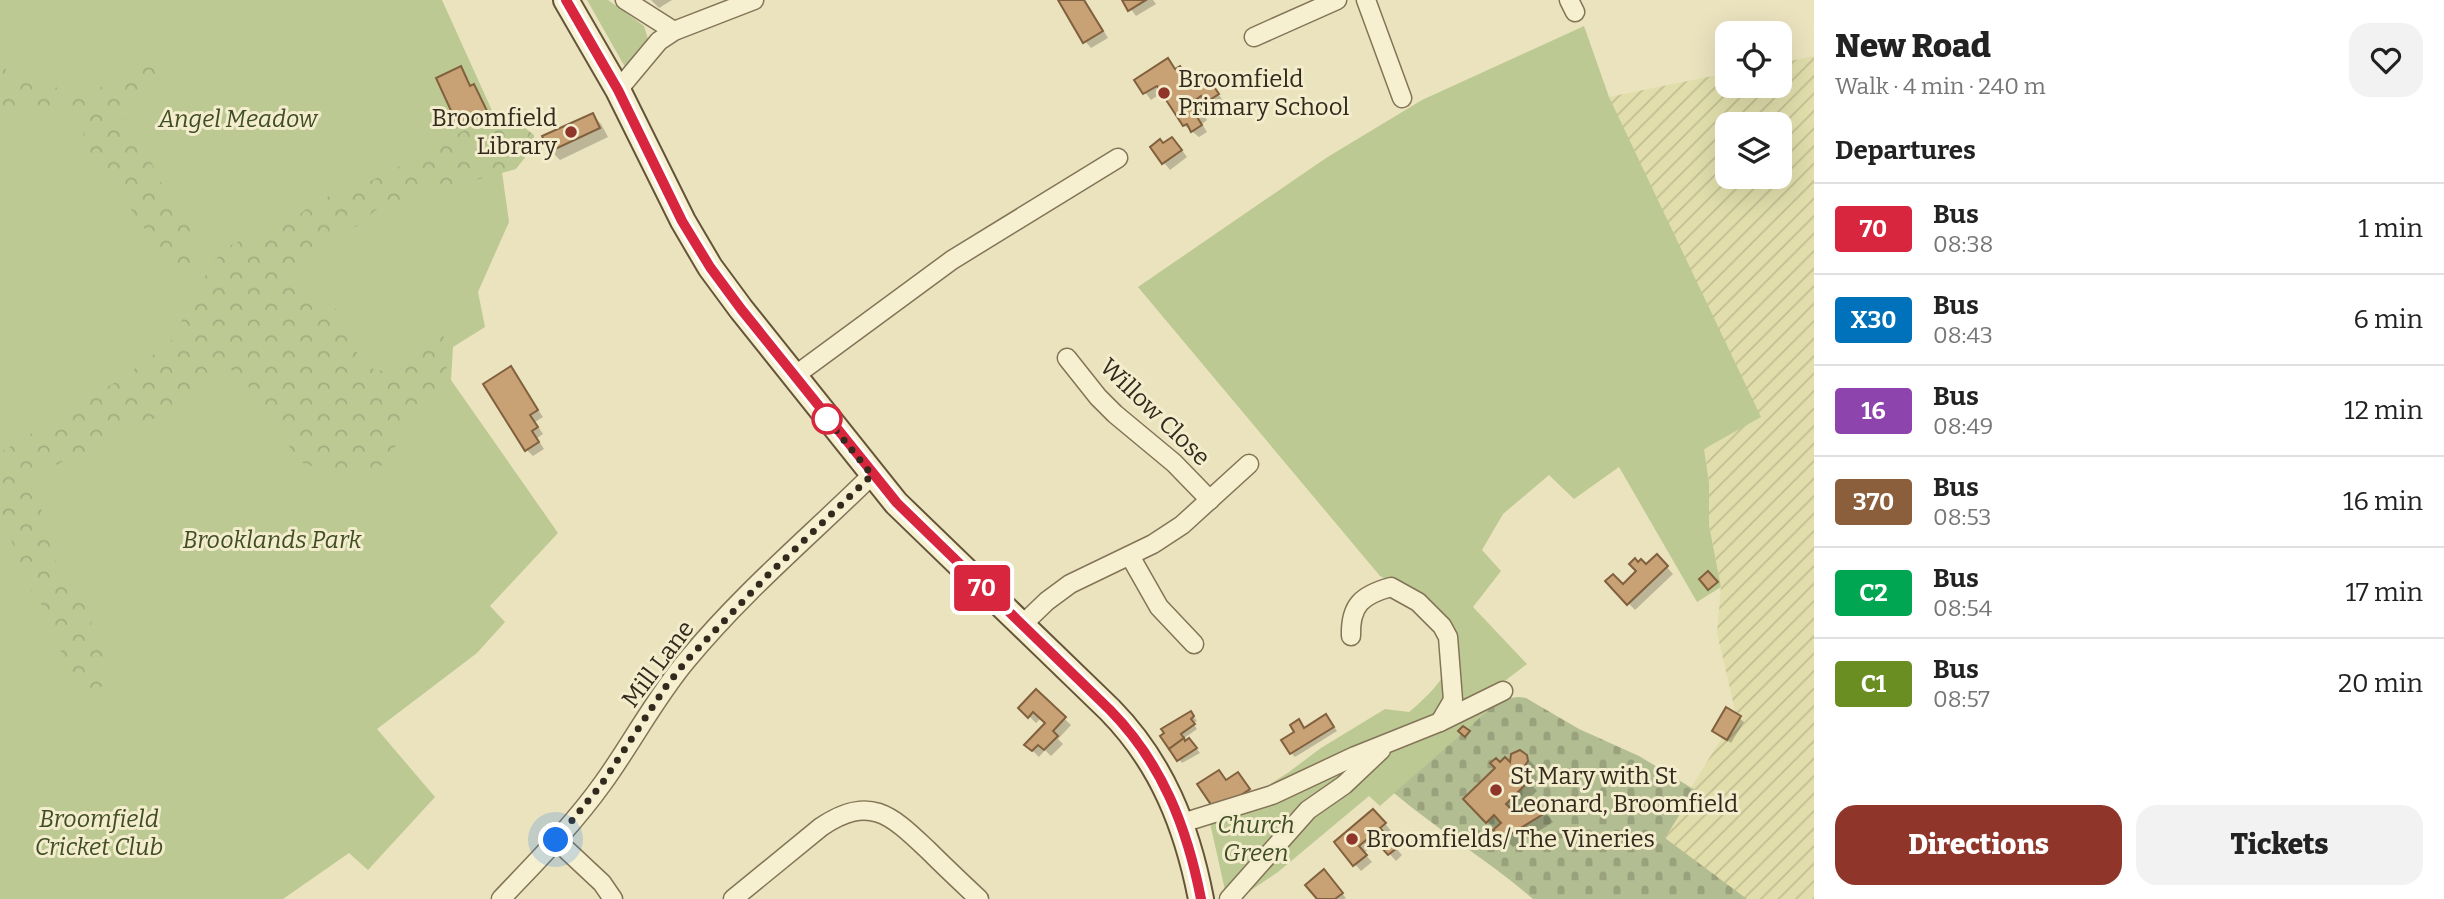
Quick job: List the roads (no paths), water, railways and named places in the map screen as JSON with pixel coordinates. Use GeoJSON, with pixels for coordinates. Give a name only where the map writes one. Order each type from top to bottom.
{"type":"FeatureCollection","features":[{"type":"Feature","properties":{"kind":"main road"},"geometry":{"type":"LineString","coordinates":[[566,0],[618,90],[653,165],[696,244],[728,292],[793,377],[872,475],[934,542],[1110,710],[1140,743],[1160,775],[1182,823],[1201,899]]}},
{"type":"Feature","properties":{"kind":"street"},"geometry":{"type":"LineString","coordinates":[[625,0],[674,31]]}},
{"type":"Feature","properties":{"kind":"street"},"geometry":{"type":"LineString","coordinates":[[618,90],[659,41],[674,31],[754,0]]}},
{"type":"Feature","properties":{"kind":"street"},"geometry":{"type":"LineString","coordinates":[[1254,37],[1338,0]]}},
{"type":"Feature","properties":{"kind":"street"},"geometry":{"type":"LineString","coordinates":[[1366,0],[1402,98]]}},
{"type":"Feature","properties":{"kind":"street"},"geometry":{"type":"LineString","coordinates":[[793,377],[952,260],[1118,158]]}},
{"type":"Feature","properties":{"kind":"street","name":"Willow Close"},"geometry":{"type":"LineString","coordinates":[[1067,358],[1115,414],[1174,463],[1210,500]]}},
{"type":"Feature","properties":{"kind":"street"},"geometry":{"type":"LineString","coordinates":[[1021,626],[1070,584],[1098,568],[1130,556],[1182,525],[1249,464]]}},
{"type":"Feature","properties":{"kind":"street","name":"Mill Lane"},"geometry":{"type":"LineString","coordinates":[[501,899],[556,840],[601,785],[667,685],[695,650],[872,475]]}},
{"type":"Feature","properties":{"kind":"street"},"geometry":{"type":"LineString","coordinates":[[1130,556],[1158,607],[1194,644]]}},
{"type":"Feature","properties":{"kind":"street"},"geometry":{"type":"LineString","coordinates":[[1350,636],[1350,622],[1357,604],[1374,592],[1391,587],[1418,602],[1442,626],[1450,647],[1453,700],[1440,722]]}},
{"type":"Feature","properties":{"kind":"street"},"geometry":{"type":"LineString","coordinates":[[1254,802],[1355,756],[1440,722],[1503,691]]}},
{"type":"Feature","properties":{"kind":"street"},"geometry":{"type":"LineString","coordinates":[[1229,899],[1308,810],[1344,785],[1385,746]]}},
{"type":"Feature","properties":{"kind":"street"},"geometry":{"type":"LineString","coordinates":[[1182,823],[1254,802],[1301,795],[1308,799],[1308,810]]}},
{"type":"Feature","properties":{"kind":"street"},"geometry":{"type":"LineString","coordinates":[[733,899],[837,816],[864,810],[876,811],[898,822],[979,899]]}},
{"type":"Feature","properties":{"kind":"street"},"geometry":{"type":"LineString","coordinates":[[556,840],[602,883],[613,899]]}},
{"type":"Feature","properties":{"kind":"place","name":"Broomfield Primary School"},"geometry":{"type":"Point","coordinates":[1164,93]}},
{"type":"Feature","properties":{"kind":"place","name":"Broomfield Library"},"geometry":{"type":"Point","coordinates":[571,132]}},
{"type":"Feature","properties":{"kind":"place","name":"St Mary with St Leonard, Broomfield"},"geometry":{"type":"Point","coordinates":[1496,790]}},
{"type":"Feature","properties":{"kind":"place","name":"Broomfields/ The Vineries"},"geometry":{"type":"Point","coordinates":[1352,839]}},
{"type":"Feature","properties":{"kind":"park label","name":"Angel Meadow"},"geometry":{"type":"Point","coordinates":[238,119]}},
{"type":"Feature","properties":{"kind":"park label","name":"Brooklands Park"},"geometry":{"type":"Point","coordinates":[272,540]}},
{"type":"Feature","properties":{"kind":"park label","name":"Broomfield Cricket Club"},"geometry":{"type":"Point","coordinates":[99,833]}},
{"type":"Feature","properties":{"kind":"park label","name":"Church Green"},"geometry":{"type":"Point","coordinates":[1256,839]}}]}
